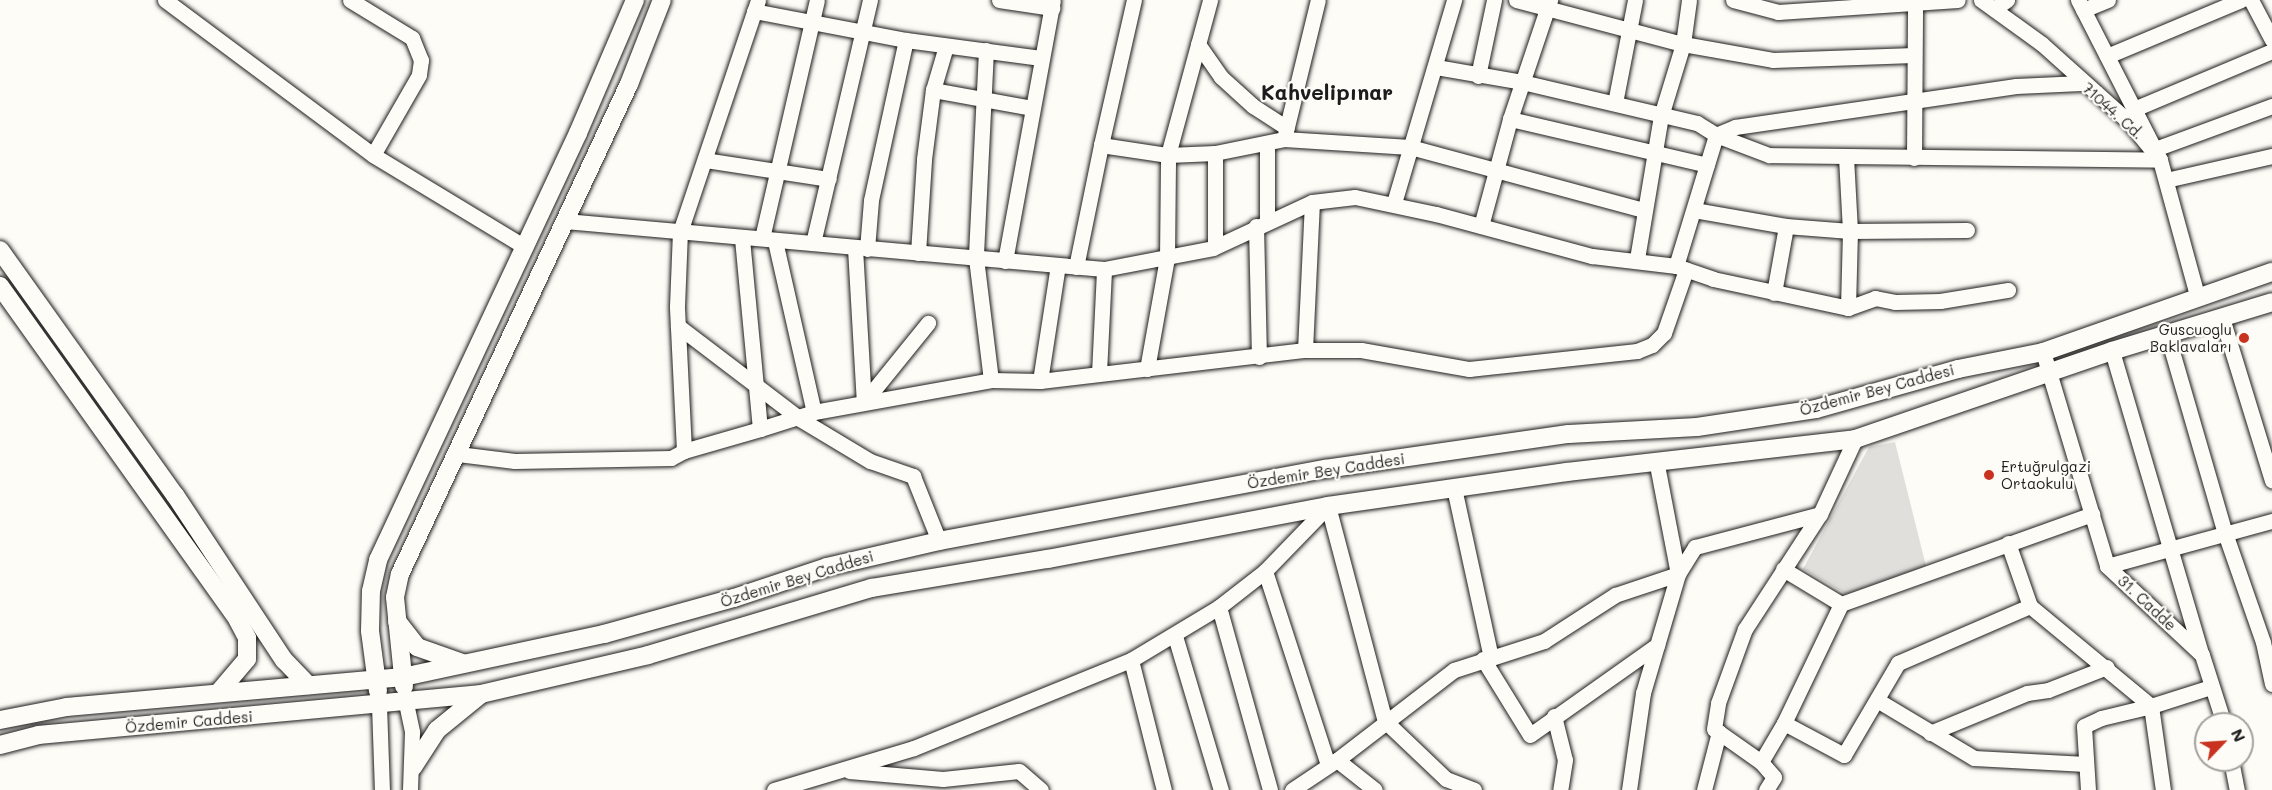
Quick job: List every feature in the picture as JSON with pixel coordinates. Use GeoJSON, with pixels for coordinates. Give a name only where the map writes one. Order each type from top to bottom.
{"type":"FeatureCollection","features":[{"type":"Feature","properties":{"kind":"main road"},"geometry":{"type":"LineString","coordinates":[[379,705],[378,680],[370,631],[371,591],[378,560],[525,247],[635,0]]}},
{"type":"Feature","properties":{"kind":"main road"},"geometry":{"type":"LineString","coordinates":[[406,703],[395,597],[400,574],[629,84],[662,0]]}},
{"type":"Feature","properties":{"kind":"main road"},"geometry":{"type":"LineString","coordinates":[[0,250],[175,495],[284,660],[308,685]]}},
{"type":"Feature","properties":{"kind":"main road","name":"Özdemir Bey Caddesi"},"geometry":{"type":"LineString","coordinates":[[378,680],[470,665],[604,634],[827,567],[939,541],[1326,469],[1569,434],[1697,427],[1816,409],[1958,369],[2043,352],[2197,295],[2272,272]]}},
{"type":"Feature","properties":{"kind":"main road"},"geometry":{"type":"LineString","coordinates":[[0,286],[236,615],[247,638],[247,659],[219,692]]}},
{"type":"Feature","properties":{"kind":"main road","name":"Özdemir Caddesi"},"geometry":{"type":"LineString","coordinates":[[0,746],[39,735],[406,703],[481,694],[648,655],[872,588],[1048,559],[1328,506],[1454,488],[1855,439],[2112,351],[2272,302]]}},
{"type":"Feature","properties":{"kind":"main road"},"geometry":{"type":"LineString","coordinates":[[397,621],[417,647],[441,658],[470,665]]}},
{"type":"Feature","properties":{"kind":"main road","name":"Özdemir Caddesi"},"geometry":{"type":"LineString","coordinates":[[0,720],[67,707],[378,680]]}},
{"type":"Feature","properties":{"kind":"main road"},"geometry":{"type":"LineString","coordinates":[[413,767],[437,730],[481,694]]}},
{"type":"Feature","properties":{"kind":"street"},"geometry":{"type":"LineString","coordinates":[[165,0],[374,155],[525,247]]}},
{"type":"Feature","properties":{"kind":"street"},"geometry":{"type":"LineString","coordinates":[[350,0],[412,38],[421,60],[419,75],[374,155]]}},
{"type":"Feature","properties":{"kind":"street"},"geometry":{"type":"LineString","coordinates":[[807,416],[769,239],[779,174],[817,0]]}},
{"type":"Feature","properties":{"kind":"street"},"geometry":{"type":"LineString","coordinates":[[813,243],[870,0]]}},
{"type":"Feature","properties":{"kind":"street"},"geometry":{"type":"LineString","coordinates":[[999,0],[1053,4],[1041,58],[1005,261]]}},
{"type":"Feature","properties":{"kind":"street"},"geometry":{"type":"LineString","coordinates":[[1076,267],[1134,0]]}},
{"type":"Feature","properties":{"kind":"street"},"geometry":{"type":"LineString","coordinates":[[1147,369],[1167,258],[1168,156],[1210,0]]}},
{"type":"Feature","properties":{"kind":"street"},"geometry":{"type":"LineString","coordinates":[[1286,134],[1318,0]]}},
{"type":"Feature","properties":{"kind":"street"},"geometry":{"type":"LineString","coordinates":[[1394,203],[1454,0]]}},
{"type":"Feature","properties":{"kind":"street"},"geometry":{"type":"LineString","coordinates":[[1478,76],[1494,0]]}},
{"type":"Feature","properties":{"kind":"street"},"geometry":{"type":"LineString","coordinates":[[1515,0],[1549,4],[1630,31],[1683,44],[1773,60],[1914,56]]}},
{"type":"Feature","properties":{"kind":"street"},"geometry":{"type":"LineString","coordinates":[[1615,103],[1635,0]]}},
{"type":"Feature","properties":{"kind":"street"},"geometry":{"type":"LineString","coordinates":[[1637,259],[1643,210],[1661,116],[1683,44],[1689,0]]}},
{"type":"Feature","properties":{"kind":"street"},"geometry":{"type":"LineString","coordinates":[[1733,0],[1778,12],[1915,5],[1958,0]]}},
{"type":"Feature","properties":{"kind":"street"},"geometry":{"type":"LineString","coordinates":[[2108,0],[2080,5],[2158,155]]}},
{"type":"Feature","properties":{"kind":"street"},"geometry":{"type":"LineString","coordinates":[[2107,56],[2241,0]]}},
{"type":"Feature","properties":{"kind":"street"},"geometry":{"type":"LineString","coordinates":[[2252,0],[2272,40]]}},
{"type":"Feature","properties":{"kind":"street","name":"71044. Cd."},"geometry":{"type":"LineString","coordinates":[[1994,3],[2042,44],[2081,83],[2129,122],[2158,155],[2197,295]]}},
{"type":"Feature","properties":{"kind":"street"},"geometry":{"type":"LineString","coordinates":[[1481,226],[1510,119],[1549,4]]}},
{"type":"Feature","properties":{"kind":"street"},"geometry":{"type":"LineString","coordinates":[[684,451],[678,326],[680,232],[756,5],[811,20],[906,40],[1041,58]]}},
{"type":"Feature","properties":{"kind":"street"},"geometry":{"type":"LineString","coordinates":[[1914,158],[1915,5]]}},
{"type":"Feature","properties":{"kind":"street"},"geometry":{"type":"LineString","coordinates":[[864,402],[861,248],[906,40]]}},
{"type":"Feature","properties":{"kind":"street"},"geometry":{"type":"LineString","coordinates":[[1198,44],[1221,77],[1286,134]]}},
{"type":"Feature","properties":{"kind":"street"},"geometry":{"type":"LineString","coordinates":[[918,253],[933,90],[946,46]]}},
{"type":"Feature","properties":{"kind":"street"},"geometry":{"type":"LineString","coordinates":[[986,50],[976,258],[991,380]]}},
{"type":"Feature","properties":{"kind":"street"},"geometry":{"type":"LineString","coordinates":[[2134,108],[2272,51]]}},
{"type":"Feature","properties":{"kind":"street"},"geometry":{"type":"LineString","coordinates":[[1436,67],[1522,82],[1697,123],[1716,135],[1769,155],[1914,158],[2158,155],[2272,106]]}},
{"type":"Feature","properties":{"kind":"street"},"geometry":{"type":"LineString","coordinates":[[1716,135],[1735,127],[1914,104],[2016,86],[2081,83]]}},
{"type":"Feature","properties":{"kind":"street"},"geometry":{"type":"LineString","coordinates":[[933,90],[1032,108]]}},
{"type":"Feature","properties":{"kind":"street"},"geometry":{"type":"LineString","coordinates":[[1510,119],[1656,151],[1707,165]]}},
{"type":"Feature","properties":{"kind":"street"},"geometry":{"type":"LineString","coordinates":[[1101,145],[1168,156],[1215,153],[1267,143],[1286,134],[1410,147],[1497,168],[1643,210]]}},
{"type":"Feature","properties":{"kind":"street"},"geometry":{"type":"LineString","coordinates":[[458,454],[515,461],[671,458],[684,451],[864,402],[991,380],[1040,381],[1305,350],[1361,350],[1469,369],[1637,351],[1652,345],[1664,333],[1694,210],[1716,135]]}},
{"type":"Feature","properties":{"kind":"street"},"geometry":{"type":"LineString","coordinates":[[1259,357],[1262,223],[1267,143]]}},
{"type":"Feature","properties":{"kind":"street"},"geometry":{"type":"LineString","coordinates":[[1215,153],[1215,246]]}},
{"type":"Feature","properties":{"kind":"street"},"geometry":{"type":"LineString","coordinates":[[2166,180],[2272,156]]}},
{"type":"Feature","properties":{"kind":"street"},"geometry":{"type":"LineString","coordinates":[[1846,157],[1850,231],[1848,308]]}},
{"type":"Feature","properties":{"kind":"street"},"geometry":{"type":"LineString","coordinates":[[705,160],[779,174],[829,179]]}},
{"type":"Feature","properties":{"kind":"street"},"geometry":{"type":"LineString","coordinates":[[565,221],[1104,269],[1167,258],[1215,246],[1312,202],[1355,196],[1394,203],[1592,256],[1637,259],[1681,268],[1774,293],[1848,308],[1875,298],[1895,302],[1940,301],[2008,290]]}},
{"type":"Feature","properties":{"kind":"street"},"geometry":{"type":"LineString","coordinates":[[1305,350],[1312,202]]}},
{"type":"Feature","properties":{"kind":"street"},"geometry":{"type":"LineString","coordinates":[[1694,210],[1786,226],[1850,231],[1967,230]]}},
{"type":"Feature","properties":{"kind":"street"},"geometry":{"type":"LineString","coordinates":[[1774,293],[1786,226]]}},
{"type":"Feature","properties":{"kind":"street"},"geometry":{"type":"LineString","coordinates":[[742,238],[760,429]]}},
{"type":"Feature","properties":{"kind":"street"},"geometry":{"type":"LineString","coordinates":[[1040,381],[1058,265]]}},
{"type":"Feature","properties":{"kind":"street"},"geometry":{"type":"LineString","coordinates":[[1099,373],[1104,269]]}},
{"type":"Feature","properties":{"kind":"street"},"geometry":{"type":"LineString","coordinates":[[2223,318],[2272,481]]}},
{"type":"Feature","properties":{"kind":"street"},"geometry":{"type":"LineString","coordinates":[[864,402],[928,323]]}},
{"type":"Feature","properties":{"kind":"street"},"geometry":{"type":"LineString","coordinates":[[678,326],[756,386],[807,416],[870,461],[913,476],[939,541]]}},
{"type":"Feature","properties":{"kind":"street"},"geometry":{"type":"LineString","coordinates":[[2167,334],[2225,533],[2263,642],[2272,684]]}},
{"type":"Feature","properties":{"kind":"street"},"geometry":{"type":"LineString","coordinates":[[2112,351],[2220,712]]}},
{"type":"Feature","properties":{"kind":"street","name":"31. Cadde"},"geometry":{"type":"LineString","coordinates":[[2043,352],[2107,566],[2202,655]]}},
{"type":"Feature","properties":{"kind":"street"},"geometry":{"type":"LineString","coordinates":[[1766,790],[1774,777],[1761,762],[1714,729],[1718,704],[1745,629],[1820,514],[1855,439]]}},
{"type":"Feature","properties":{"kind":"street"},"geometry":{"type":"LineString","coordinates":[[1657,465],[1677,574]]}},
{"type":"Feature","properties":{"kind":"street"},"geometry":{"type":"LineString","coordinates":[[1454,488],[1487,658],[1530,735],[1657,645]]}},
{"type":"Feature","properties":{"kind":"street"},"geometry":{"type":"LineString","coordinates":[[774,790],[914,748],[1131,660],[1219,608],[1265,571],[1328,506]]}},
{"type":"Feature","properties":{"kind":"street"},"geometry":{"type":"LineString","coordinates":[[1328,506],[1385,721],[1444,785],[1474,790]]}},
{"type":"Feature","properties":{"kind":"street"},"geometry":{"type":"LineString","coordinates":[[1629,790],[1633,744],[1657,645],[1677,574],[1695,547],[1820,514]]}},
{"type":"Feature","properties":{"kind":"street"},"geometry":{"type":"LineString","coordinates":[[1761,762],[1784,723],[1841,604],[2092,514]]}},
{"type":"Feature","properties":{"kind":"street"},"geometry":{"type":"LineString","coordinates":[[2107,566],[2171,551],[2225,533],[2272,521]]}},
{"type":"Feature","properties":{"kind":"street"},"geometry":{"type":"LineString","coordinates":[[2008,543],[2030,606],[2107,667],[2151,706],[2163,790]]}},
{"type":"Feature","properties":{"kind":"street"},"geometry":{"type":"LineString","coordinates":[[1783,569],[1841,604]]}},
{"type":"Feature","properties":{"kind":"street"},"geometry":{"type":"LineString","coordinates":[[1265,571],[1332,762],[1375,790]]}},
{"type":"Feature","properties":{"kind":"street"},"geometry":{"type":"LineString","coordinates":[[1292,790],[1454,670],[1544,641],[1615,595],[1677,574]]}},
{"type":"Feature","properties":{"kind":"street"},"geometry":{"type":"LineString","coordinates":[[1784,723],[1845,755],[1898,663],[2030,606]]}},
{"type":"Feature","properties":{"kind":"street"},"geometry":{"type":"LineString","coordinates":[[1219,608],[1270,790]]}},
{"type":"Feature","properties":{"kind":"street"},"geometry":{"type":"LineString","coordinates":[[1175,636],[1221,790]]}},
{"type":"Feature","properties":{"kind":"street"},"geometry":{"type":"LineString","coordinates":[[1131,660],[1164,790]]}},
{"type":"Feature","properties":{"kind":"street"},"geometry":{"type":"LineString","coordinates":[[1930,733],[2026,693],[2048,690],[2107,667]]}},
{"type":"Feature","properties":{"kind":"street"},"geometry":{"type":"LineString","coordinates":[[2088,790],[2084,726],[2101,718],[2151,706],[2211,687]]}},
{"type":"Feature","properties":{"kind":"street"},"geometry":{"type":"LineString","coordinates":[[1876,700],[1974,758],[2086,764]]}},
{"type":"Feature","properties":{"kind":"street"},"geometry":{"type":"LineString","coordinates":[[406,703],[413,767],[410,790]]}},
{"type":"Feature","properties":{"kind":"street"},"geometry":{"type":"LineString","coordinates":[[379,705],[382,790]]}},
{"type":"Feature","properties":{"kind":"street"},"geometry":{"type":"LineString","coordinates":[[1554,716],[1565,760],[1560,790]]}},
{"type":"Feature","properties":{"kind":"street"},"geometry":{"type":"LineString","coordinates":[[1704,790],[1719,732]]}},
{"type":"Feature","properties":{"kind":"street"},"geometry":{"type":"LineString","coordinates":[[840,770],[943,779],[1018,771],[1041,790]]}},
{"type":"Feature","properties":{"kind":"street"},"geometry":{"type":"LineString","coordinates":[[2233,772],[2237,790]]}},
{"type":"Feature","properties":{"kind":"shaded area"},"geometry":{"type":"Polygon","coordinates":[[[1895,442],[1926,566],[1846,594],[1803,569],[1869,447],[1895,442]]]}},
{"type":"Feature","properties":{"kind":"place","name":"Guscuoglu Baklavaları"},"geometry":{"type":"Point","coordinates":[2244,338]}},
{"type":"Feature","properties":{"kind":"place","name":"Ertuğrulgazi Ortaokulu"},"geometry":{"type":"Point","coordinates":[1989,475]}},
{"type":"Feature","properties":{"kind":"district","name":"Kahvelipınar"},"geometry":{"type":"Point","coordinates":[1327,92]}}]}
